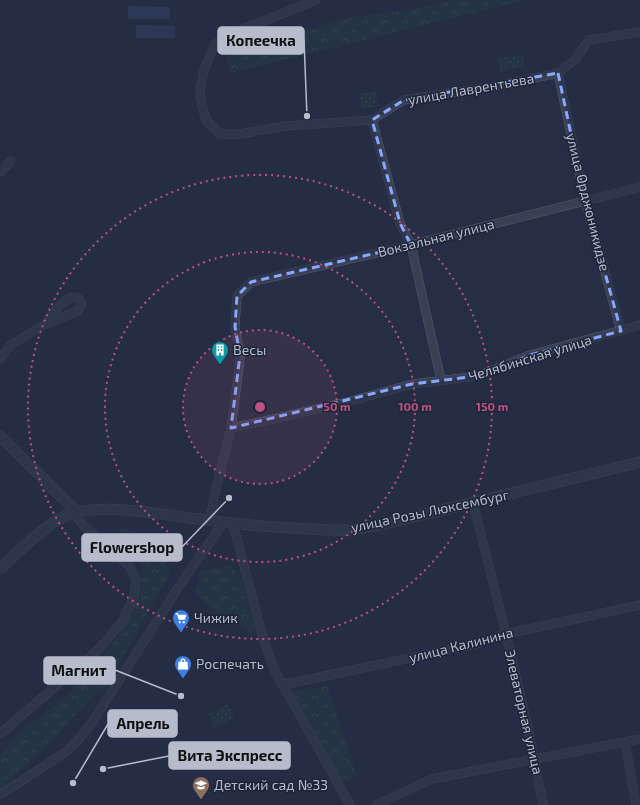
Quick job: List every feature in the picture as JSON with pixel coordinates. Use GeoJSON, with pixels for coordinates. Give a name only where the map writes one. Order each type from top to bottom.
{"type":"FeatureCollection","features":[{"type":"Feature","properties":{"kind":"street","name":"улица Лаврентьева"},"geometry":{"type":"LineString","coordinates":[[316,0],[231,34],[214,44],[204,70],[200,91],[206,120],[220,134],[240,134],[285,126],[372,120],[404,100],[487,87],[558,73],[575,60],[589,40],[640,32]]}},
{"type":"Feature","properties":{"kind":"street","name":"улица Орджоникидзе"},"geometry":{"type":"LineString","coordinates":[[558,73],[585,200],[621,331]]}},
{"type":"Feature","properties":{"kind":"street"},"geometry":{"type":"LineString","coordinates":[[372,120],[400,223],[410,245],[441,380]]}},
{"type":"Feature","properties":{"kind":"street"},"geometry":{"type":"LineString","coordinates":[[0,172],[10,161]]}},
{"type":"Feature","properties":{"kind":"street","name":"Вокзальная улица"},"geometry":{"type":"LineString","coordinates":[[231,428],[240,355],[235,327],[237,296],[251,282],[410,245],[640,187]]}},
{"type":"Feature","properties":{"kind":"street"},"geometry":{"type":"LineString","coordinates":[[0,359],[11,345],[45,324]]}},
{"type":"Feature","properties":{"kind":"street","name":"Челябинская улица"},"geometry":{"type":"LineString","coordinates":[[231,428],[339,404],[412,384],[478,376],[530,355],[640,325]]}},
{"type":"Feature","properties":{"kind":"street"},"geometry":{"type":"LineString","coordinates":[[210,521],[214,497],[231,428]]}},
{"type":"Feature","properties":{"kind":"street"},"geometry":{"type":"LineString","coordinates":[[0,436],[75,512],[84,526],[130,567],[136,580],[134,598],[122,622],[99,649],[1,732]]}},
{"type":"Feature","properties":{"kind":"street","name":"улица Розы Люксембург"},"geometry":{"type":"LineString","coordinates":[[0,569],[38,534],[61,518],[75,512],[86,510],[112,510],[228,523],[323,530],[349,530],[376,526],[640,462]]}},
{"type":"Feature","properties":{"kind":"street","name":"Элеваторная улица"},"geometry":{"type":"LineString","coordinates":[[473,503],[506,634],[535,759],[543,805]]}},
{"type":"Feature","properties":{"kind":"street"},"geometry":{"type":"LineString","coordinates":[[228,523],[274,669],[350,805]]}},
{"type":"Feature","properties":{"kind":"street"},"geometry":{"type":"LineString","coordinates":[[0,795],[67,751],[80,738],[93,721],[180,585],[228,523]]}},
{"type":"Feature","properties":{"kind":"street","name":"улица Калинина"},"geometry":{"type":"LineString","coordinates":[[282,685],[476,644],[506,634],[640,605]]}},
{"type":"Feature","properties":{"kind":"street"},"geometry":{"type":"LineString","coordinates":[[376,805],[432,779],[640,739]]}},
{"type":"Feature","properties":{"kind":"street"},"geometry":{"type":"LineString","coordinates":[[625,742],[636,805]]}},
{"type":"Feature","properties":{"kind":"highlighted area"},"geometry":{"type":"Polygon","coordinates":[[[558,73],[585,200],[621,331],[530,355],[478,376],[412,384],[231,428],[240,355],[235,327],[237,296],[251,282],[411,245],[400,223],[372,120],[404,100],[558,73]]]}},
{"type":"Feature","properties":{"kind":"green space"},"geometry":{"type":"Polygon","coordinates":[[[452,0],[526,0],[230,73],[227,56],[350,17],[405,11],[452,0]]]}},
{"type":"Feature","properties":{"kind":"green space"},"geometry":{"type":"Polygon","coordinates":[[[522,54],[525,66],[500,72],[498,59],[522,54]]]}},
{"type":"Feature","properties":{"kind":"green space"},"geometry":{"type":"Polygon","coordinates":[[[376,91],[378,106],[362,109],[359,94],[376,91]]]}},
{"type":"Feature","properties":{"kind":"green space"},"geometry":{"type":"Polygon","coordinates":[[[118,527],[150,536],[171,571],[107,686],[97,692],[50,742],[0,790],[0,755],[23,729],[61,701],[91,674],[121,632],[140,591],[143,566],[134,557],[122,539],[118,527]]]}},
{"type":"Feature","properties":{"kind":"green space"},"geometry":{"type":"Polygon","coordinates":[[[231,566],[240,576],[255,630],[248,633],[233,611],[219,616],[196,592],[201,570],[231,566]]]}},
{"type":"Feature","properties":{"kind":"green space"},"geometry":{"type":"Polygon","coordinates":[[[327,686],[357,774],[343,784],[293,692],[327,686]]]}},
{"type":"Feature","properties":{"kind":"green space"},"geometry":{"type":"Polygon","coordinates":[[[228,704],[235,717],[215,728],[208,715],[228,704]]]}},
{"type":"Feature","properties":{"kind":"water"},"geometry":{"type":"Polygon","coordinates":[[[128,6],[170,7],[170,19],[128,19],[128,6]]]}},
{"type":"Feature","properties":{"kind":"water"},"geometry":{"type":"Polygon","coordinates":[[[136,25],[175,26],[175,38],[136,38],[136,25]]]}},
{"type":"Feature","properties":{"kind":"place","name":"Копеечка"},"geometry":{"type":"Point","coordinates":[307,116]}},
{"type":"Feature","properties":{"kind":"place","name":"Весы"},"geometry":{"type":"Point","coordinates":[220,365]}},
{"type":"Feature","properties":{"kind":"place","name":"Flowershop"},"geometry":{"type":"Point","coordinates":[229,498]}},
{"type":"Feature","properties":{"kind":"place","name":"Чижик"},"geometry":{"type":"Point","coordinates":[181,633]}},
{"type":"Feature","properties":{"kind":"place","name":"Роспечать"},"geometry":{"type":"Point","coordinates":[183,679]}},
{"type":"Feature","properties":{"kind":"place","name":"Магнит"},"geometry":{"type":"Point","coordinates":[181,696]}},
{"type":"Feature","properties":{"kind":"place","name":"Вита Экспресс"},"geometry":{"type":"Point","coordinates":[103,769]}},
{"type":"Feature","properties":{"kind":"place","name":"Апрель"},"geometry":{"type":"Point","coordinates":[73,783]}},
{"type":"Feature","properties":{"kind":"place","name":"Детский сад №33"},"geometry":{"type":"Point","coordinates":[201,800]}}]}
